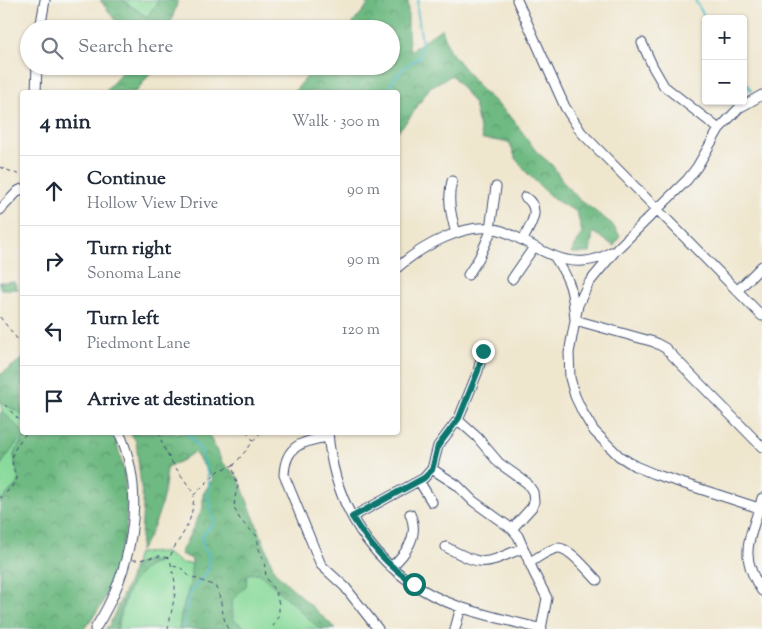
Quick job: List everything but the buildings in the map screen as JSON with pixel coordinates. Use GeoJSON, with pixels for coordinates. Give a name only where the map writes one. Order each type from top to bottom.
{"type":"FeatureCollection","features":[{"type":"Feature","properties":{"kind":"street"},"geometry":{"type":"LineString","coordinates":[[42,20],[45,0]]}},
{"type":"Feature","properties":{"kind":"street"},"geometry":{"type":"LineString","coordinates":[[517,0],[573,121],[595,146],[762,316]]}},
{"type":"Feature","properties":{"kind":"street"},"geometry":{"type":"LineString","coordinates":[[642,43],[664,86],[719,129]]}},
{"type":"Feature","properties":{"kind":"street"},"geometry":{"type":"LineString","coordinates":[[36,90],[37,75]]}},
{"type":"Feature","properties":{"kind":"street"},"geometry":{"type":"LineString","coordinates":[[761,508],[634,466],[619,456],[605,444],[583,413],[575,396],[570,378],[569,353],[581,294],[597,272],[657,208],[687,180],[697,167],[719,129],[739,108],[762,95]]}},
{"type":"Feature","properties":{"kind":"street"},"geometry":{"type":"LineString","coordinates":[[452,181],[449,192],[452,221],[456,233]]}},
{"type":"Feature","properties":{"kind":"street"},"geometry":{"type":"LineString","coordinates":[[468,275],[479,258],[491,229],[496,187]]}},
{"type":"Feature","properties":{"kind":"street"},"geometry":{"type":"LineString","coordinates":[[0,210],[20,190]]}},
{"type":"Feature","properties":{"kind":"street"},"geometry":{"type":"LineString","coordinates":[[523,240],[535,212],[535,206],[532,201],[525,197]]}},
{"type":"Feature","properties":{"kind":"street"},"geometry":{"type":"LineString","coordinates":[[400,266],[431,243],[456,233],[476,229],[497,229],[566,261],[596,260],[617,249]]}},
{"type":"Feature","properties":{"kind":"street"},"geometry":{"type":"LineString","coordinates":[[512,279],[534,247]]}},
{"type":"Feature","properties":{"kind":"street"},"geometry":{"type":"LineString","coordinates":[[554,256],[572,288],[575,320]]}},
{"type":"Feature","properties":{"kind":"street"},"geometry":{"type":"LineString","coordinates":[[737,291],[762,266]]}},
{"type":"Feature","properties":{"kind":"street"},"geometry":{"type":"LineString","coordinates":[[575,320],[654,342],[665,348],[762,447]]}},
{"type":"Feature","properties":{"kind":"street"},"geometry":{"type":"LineString","coordinates":[[352,517],[419,481],[432,470],[438,446],[458,420],[472,387],[483,351]]}},
{"type":"Feature","properties":{"kind":"street"},"geometry":{"type":"LineString","coordinates":[[458,420],[477,437],[499,463],[527,483],[533,492],[534,502],[532,507],[512,529]]}},
{"type":"Feature","properties":{"kind":"street"},"geometry":{"type":"LineString","coordinates":[[95,629],[113,596],[127,558],[134,520],[133,486],[124,443],[120,435]]}},
{"type":"Feature","properties":{"kind":"street"},"geometry":{"type":"LineString","coordinates":[[378,629],[344,587],[321,565],[284,475],[286,460],[293,449],[308,440],[328,435],[334,470],[342,497],[365,538],[391,567],[420,588],[461,607],[541,629],[547,598],[518,536],[512,529],[473,502],[458,485],[432,470]]}},
{"type":"Feature","properties":{"kind":"street"},"geometry":{"type":"LineString","coordinates":[[419,481],[432,502]]}},
{"type":"Feature","properties":{"kind":"street"},"geometry":{"type":"LineString","coordinates":[[762,498],[761,508],[748,542],[751,569],[762,591]]}},
{"type":"Feature","properties":{"kind":"street"},"geometry":{"type":"LineString","coordinates":[[391,567],[407,551],[413,533],[413,521],[410,514]]}},
{"type":"Feature","properties":{"kind":"street"},"geometry":{"type":"LineString","coordinates":[[446,547],[466,558],[481,563],[523,548]]}},
{"type":"Feature","properties":{"kind":"street"},"geometry":{"type":"LineString","coordinates":[[529,563],[560,548],[569,553],[597,580]]}},
{"type":"Feature","properties":{"kind":"street"},"geometry":{"type":"LineString","coordinates":[[455,629],[461,607]]}},
{"type":"Feature","properties":{"kind":"path"},"geometry":{"type":"LineString","coordinates":[[0,167],[20,175]]}},
{"type":"Feature","properties":{"kind":"path"},"geometry":{"type":"LineString","coordinates":[[0,316],[18,340]]}},
{"type":"Feature","properties":{"kind":"path"},"geometry":{"type":"LineString","coordinates":[[5,405],[20,421]]}},
{"type":"Feature","properties":{"kind":"path"},"geometry":{"type":"LineString","coordinates":[[0,498],[17,479],[12,467],[13,450],[25,435]]}},
{"type":"Feature","properties":{"kind":"path"},"geometry":{"type":"LineString","coordinates":[[160,435],[168,457],[189,485],[194,495],[193,507],[186,529],[171,552],[170,558],[175,594],[168,629]]}},
{"type":"Feature","properties":{"kind":"path"},"geometry":{"type":"LineString","coordinates":[[249,435],[254,441]]}},
{"type":"Feature","properties":{"kind":"path"},"geometry":{"type":"LineString","coordinates":[[194,495],[215,473],[234,465],[259,435]]}},
{"type":"Feature","properties":{"kind":"path"},"geometry":{"type":"LineString","coordinates":[[234,465],[233,469],[238,486],[234,508],[242,521],[257,536],[259,549],[264,560],[266,577],[276,593],[280,604],[279,614],[272,629]]}},
{"type":"Feature","properties":{"kind":"path"},"geometry":{"type":"LineString","coordinates":[[127,558],[139,560],[159,556],[170,558]]}},
{"type":"Feature","properties":{"kind":"path"},"geometry":{"type":"LineString","coordinates":[[172,566],[181,568],[189,576],[215,586],[218,591],[223,620],[228,629]]}},
{"type":"Feature","properties":{"kind":"green space"},"geometry":{"type":"Polygon","coordinates":[[[100,0],[122,0],[147,17],[159,0],[178,0],[172,20],[115,20],[100,0]]]}},
{"type":"Feature","properties":{"kind":"green space"},"geometry":{"type":"Polygon","coordinates":[[[122,0],[159,0],[147,17],[122,0]]]}},
{"type":"Feature","properties":{"kind":"green space"},"geometry":{"type":"Polygon","coordinates":[[[363,0],[408,0],[410,51],[442,28],[449,50],[479,87],[512,118],[536,151],[552,165],[564,183],[579,199],[612,224],[620,236],[614,246],[593,232],[590,253],[571,253],[582,233],[577,212],[553,199],[526,172],[516,159],[509,142],[482,139],[474,104],[452,75],[430,87],[409,119],[400,129],[400,90],[296,90],[308,75],[400,75],[400,20],[356,20],[368,5],[363,0]]]}},
{"type":"Feature","properties":{"kind":"green space"},"geometry":{"type":"Polygon","coordinates":[[[119,75],[149,75],[138,90],[107,90],[119,75]]]}},
{"type":"Feature","properties":{"kind":"green space"},"geometry":{"type":"Polygon","coordinates":[[[0,282],[14,282],[18,289],[0,289],[0,282]]]}},
{"type":"Feature","properties":{"kind":"green space"},"geometry":{"type":"Polygon","coordinates":[[[20,360],[20,413],[0,402],[0,375],[20,360]]]}},
{"type":"Feature","properties":{"kind":"green space"},"geometry":{"type":"Polygon","coordinates":[[[0,402],[20,413],[20,430],[2,411],[0,402]]]}},
{"type":"Feature","properties":{"kind":"green space"},"geometry":{"type":"Polygon","coordinates":[[[2,411],[20,429],[20,435],[23,435],[0,466],[0,413],[2,411]]]}},
{"type":"Feature","properties":{"kind":"green space"},"geometry":{"type":"Polygon","coordinates":[[[22,435],[25,435],[14,455],[19,482],[0,502],[0,466],[22,435]]]}},
{"type":"Feature","properties":{"kind":"green space"},"geometry":{"type":"Polygon","coordinates":[[[25,435],[113,435],[115,437],[124,471],[126,527],[117,567],[101,606],[84,629],[0,629],[0,502],[19,482],[14,455],[25,435]]]}},
{"type":"Feature","properties":{"kind":"green space"},"geometry":{"type":"Polygon","coordinates":[[[132,435],[209,435],[222,462],[238,477],[275,572],[336,629],[320,629],[259,573],[247,574],[246,586],[232,600],[233,619],[247,629],[179,629],[190,584],[192,559],[180,554],[203,508],[203,494],[213,479],[194,452],[181,461],[167,467],[160,510],[152,531],[140,551],[143,505],[136,441],[132,435]]]}},
{"type":"Feature","properties":{"kind":"green space"},"geometry":{"type":"Polygon","coordinates":[[[164,552],[181,563],[265,568],[328,629],[117,629],[138,553],[164,552]]]}},
{"type":"Feature","properties":{"kind":"green space"},"geometry":{"type":"Polygon","coordinates":[[[145,561],[157,562],[143,570],[133,582],[120,614],[117,629],[105,629],[110,624],[130,579],[133,566],[145,561]]]}},
{"type":"Feature","properties":{"kind":"waterway"},"geometry":{"type":"LineString","coordinates":[[400,72],[419,58],[422,43],[417,9],[418,0]]}},
{"type":"Feature","properties":{"kind":"waterway"},"geometry":{"type":"LineString","coordinates":[[695,0],[704,15]]}},
{"type":"Feature","properties":{"kind":"waterway"},"geometry":{"type":"LineString","coordinates":[[388,90],[398,75]]}},
{"type":"Feature","properties":{"kind":"waterway"},"geometry":{"type":"LineString","coordinates":[[747,84],[751,90]]}},
{"type":"Feature","properties":{"kind":"waterway"},"geometry":{"type":"LineString","coordinates":[[184,629],[189,594],[208,571],[209,555],[203,547],[202,536],[214,522],[208,496],[207,472],[201,451],[189,435]]}},
{"type":"Feature","properties":{"kind":"route"},"geometry":{"type":"LineString","coordinates":[[414,584],[384,561],[365,538],[352,517],[424,478],[432,470],[435,452],[459,418],[472,390],[483,351]]}}]}
